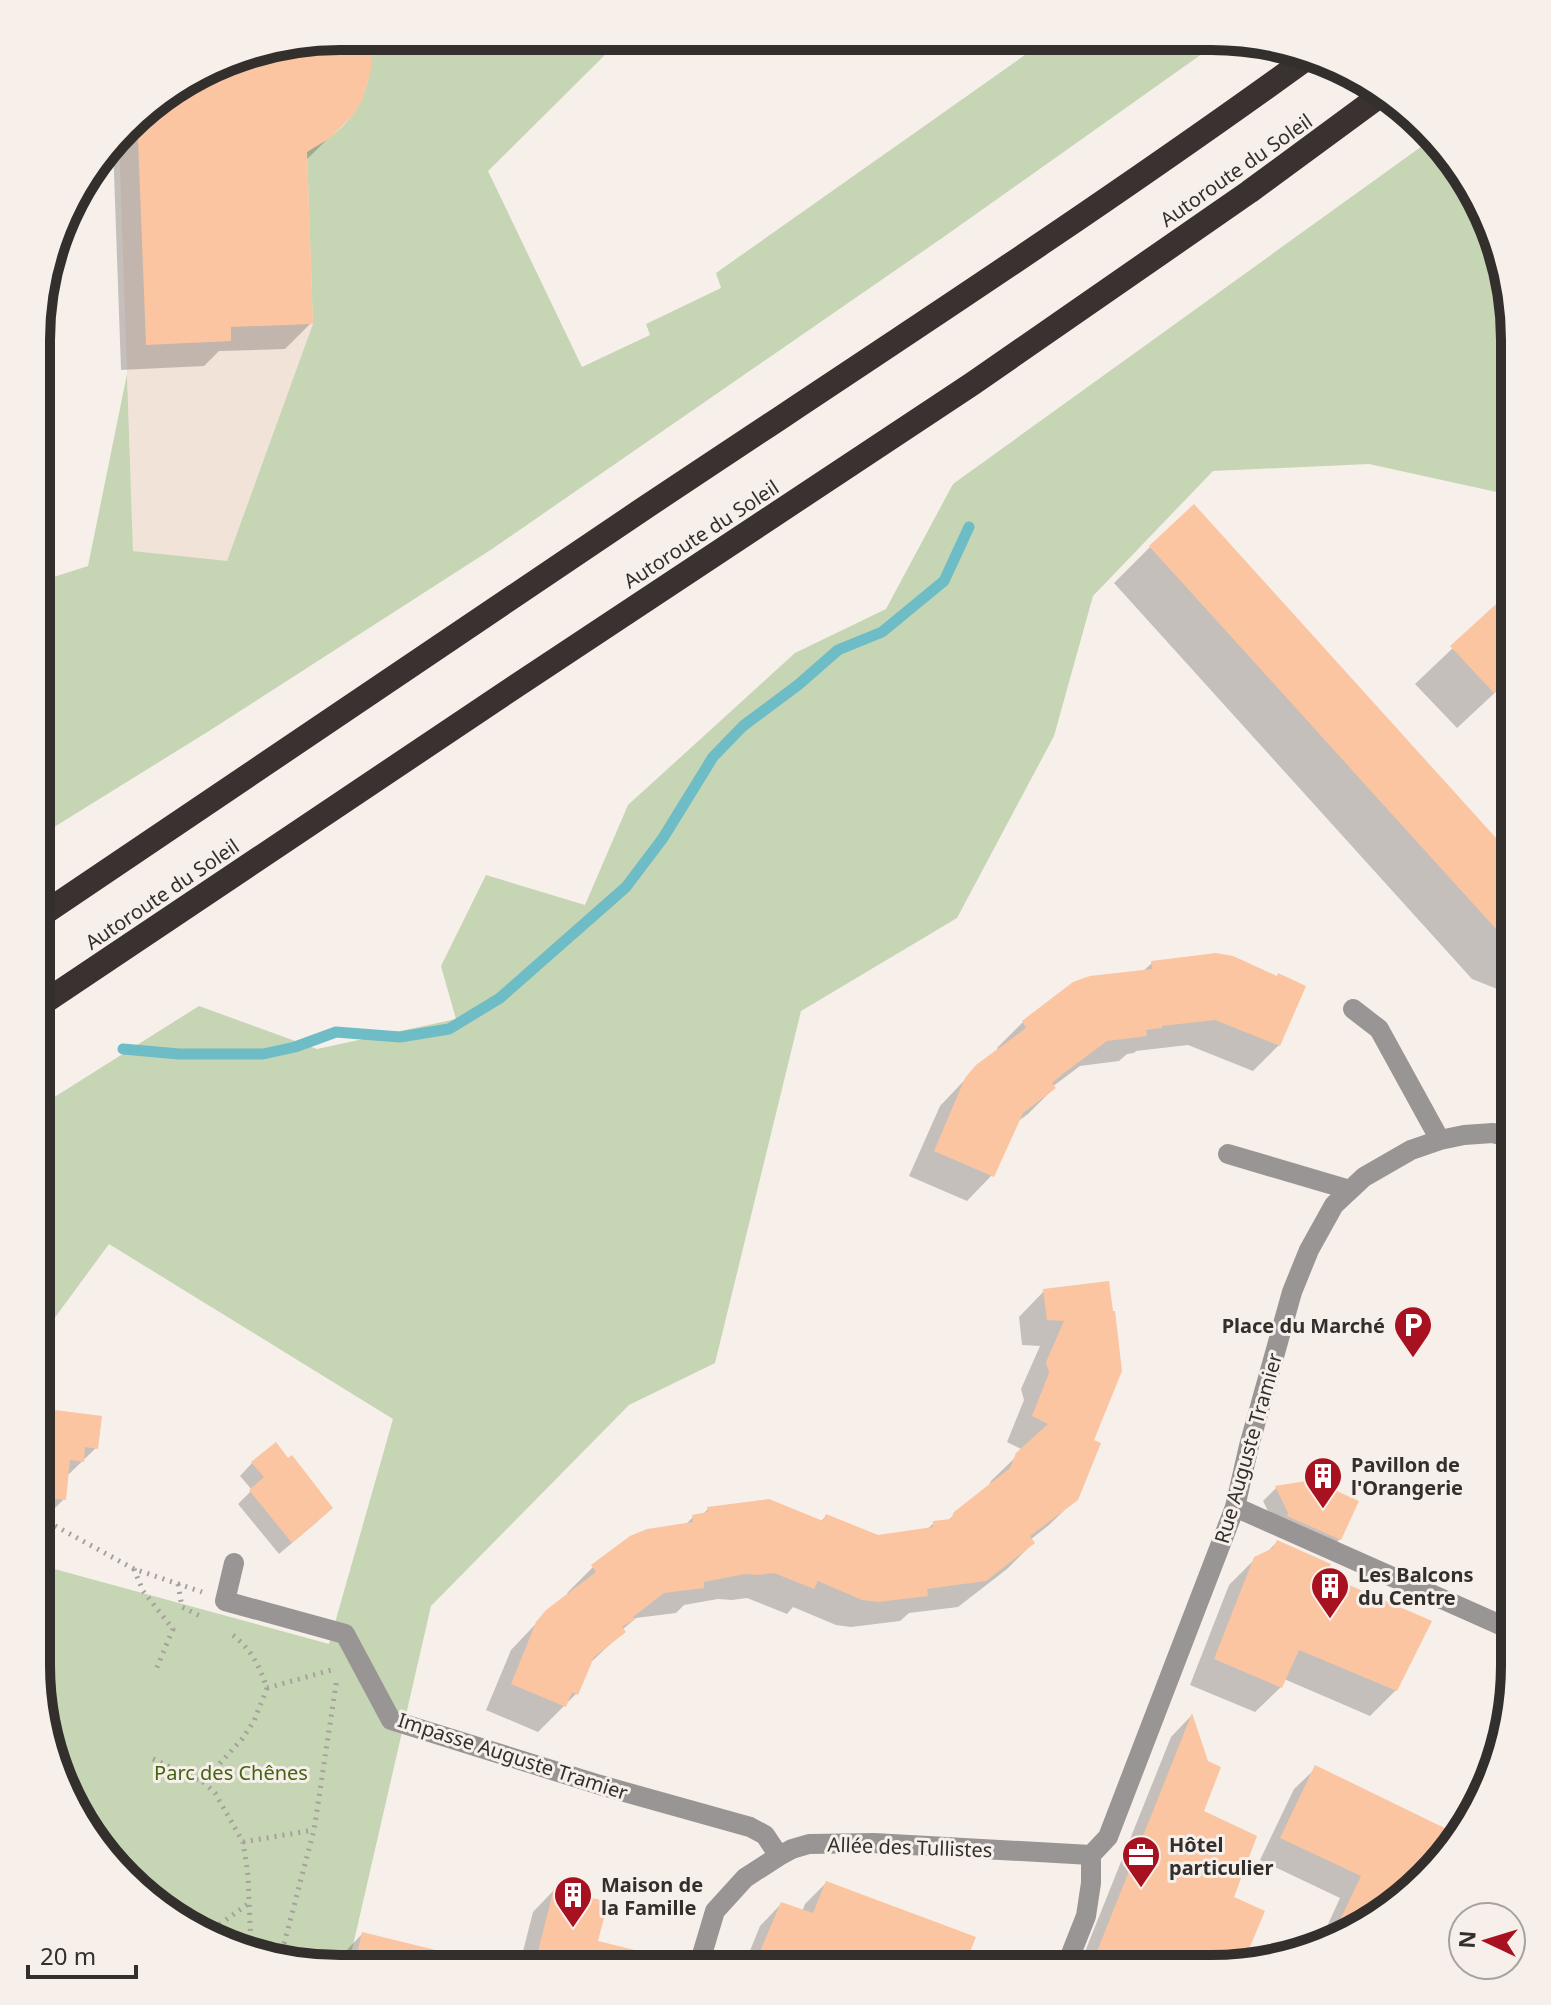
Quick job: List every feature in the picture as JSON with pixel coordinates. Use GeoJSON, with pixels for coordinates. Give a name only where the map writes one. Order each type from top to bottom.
{"type":"FeatureCollection","features":[{"type":"Feature","properties":{"kind":"highway"},"geometry":{"type":"LineString","coordinates":[[50,909],[1101,203],[1299,64]]}},
{"type":"Feature","properties":{"kind":"highway","name":"Autoroute du Soleil"},"geometry":{"type":"LineString","coordinates":[[50,998],[972,384],[1249,192],[1374,100]]}},
{"type":"Feature","properties":{"kind":"street"},"geometry":{"type":"LineString","coordinates":[[1353,1009],[1379,1029],[1440,1140]]}},
{"type":"Feature","properties":{"kind":"street","name":"Rue Auguste Tramier"},"geometry":{"type":"LineString","coordinates":[[1091,1855],[1108,1837],[1235,1507],[1292,1292],[1309,1250],[1334,1205],[1364,1177],[1411,1150],[1464,1135],[1501,1135]]}},
{"type":"Feature","properties":{"kind":"street"},"geometry":{"type":"LineString","coordinates":[[1228,1154],[1350,1190]]}},
{"type":"Feature","properties":{"kind":"street"},"geometry":{"type":"LineString","coordinates":[[1235,1507],[1501,1625]]}},
{"type":"Feature","properties":{"kind":"street"},"geometry":{"type":"LineString","coordinates":[[234,1563],[225,1601],[345,1634]]}},
{"type":"Feature","properties":{"kind":"street","name":"Impasse Auguste Tramier"},"geometry":{"type":"LineString","coordinates":[[345,1634],[391,1720],[600,1785],[750,1827],[765,1835],[785,1853]]}},
{"type":"Feature","properties":{"kind":"street","name":"Allée des Tullistes"},"geometry":{"type":"LineString","coordinates":[[702,1955],[715,1911],[745,1878],[785,1853],[809,1844],[874,1843],[1091,1855]]}},
{"type":"Feature","properties":{"kind":"street"},"geometry":{"type":"LineString","coordinates":[[1071,1955],[1086,1916],[1091,1855]]}},
{"type":"Feature","properties":{"kind":"path"},"geometry":{"type":"LineString","coordinates":[[50,1523],[134,1569],[225,1601]]}},
{"type":"Feature","properties":{"kind":"path"},"geometry":{"type":"LineString","coordinates":[[134,1569],[143,1591],[173,1629],[155,1672]]}},
{"type":"Feature","properties":{"kind":"path"},"geometry":{"type":"LineString","coordinates":[[178,1584],[182,1607],[206,1620]]}},
{"type":"Feature","properties":{"kind":"path"},"geometry":{"type":"LineString","coordinates":[[203,1782],[242,1739],[254,1721],[267,1688],[245,1645],[226,1631]]}},
{"type":"Feature","properties":{"kind":"path"},"geometry":{"type":"LineString","coordinates":[[283,1949],[314,1830],[345,1634]]}},
{"type":"Feature","properties":{"kind":"path"},"geometry":{"type":"LineString","coordinates":[[267,1688],[338,1669]]}},
{"type":"Feature","properties":{"kind":"path"},"geometry":{"type":"LineString","coordinates":[[153,1759],[203,1782],[215,1793],[243,1842],[248,1875],[251,1941]]}},
{"type":"Feature","properties":{"kind":"path"},"geometry":{"type":"LineString","coordinates":[[243,1842],[314,1830]]}},
{"type":"Feature","properties":{"kind":"path"},"geometry":{"type":"LineString","coordinates":[[216,1927],[249,1904]]}},
{"type":"Feature","properties":{"kind":"shaded area"},"geometry":{"type":"Polygon","coordinates":[[[340,50],[566,50],[227,562],[133,551],[120,152],[122,149],[149,122],[195,89],[229,72],[265,60],[302,52],[340,50]]]}},
{"type":"Feature","properties":{"kind":"green space"},"geometry":{"type":"Polygon","coordinates":[[[371,50],[610,50],[488,171],[582,367],[650,335],[646,324],[721,288],[716,273],[1032,50],[1207,50],[945,236],[492,549],[50,830],[50,578],[88,566],[127,374],[133,551],[227,561],[313,324],[307,150],[324,141],[350,118],[366,89],[371,50]]]}},
{"type":"Feature","properties":{"kind":"green space","name":"Parc des Chênes"},"geometry":{"type":"Polygon","coordinates":[[[1425,144],[1462,195],[1486,247],[1499,302],[1501,493],[1369,464],[1213,471],[1093,596],[1054,736],[957,918],[801,1011],[715,1363],[629,1405],[431,1606],[351,1955],[302,1953],[247,1940],[212,1925],[179,1906],[135,1870],[99,1826],[72,1776],[52,1703],[50,1568],[329,1644],[393,1419],[109,1244],[50,1324],[50,1100],[199,1006],[317,1049],[456,1019],[441,966],[486,875],[585,905],[628,805],[795,653],[886,609],[953,484],[1425,144]]]}},
{"type":"Feature","properties":{"kind":"building"},"geometry":{"type":"Polygon","coordinates":[[[371,50],[371,70],[362,101],[330,138],[307,152],[313,324],[231,327],[231,341],[146,345],[138,132],[195,89],[247,65],[302,52],[371,50]]]}},
{"type":"Feature","properties":{"kind":"building"},"geometry":{"type":"Polygon","coordinates":[[[1194,504],[1501,844],[1501,935],[1149,546],[1194,504]]]}},
{"type":"Feature","properties":{"kind":"building"},"geometry":{"type":"Polygon","coordinates":[[[1501,600],[1501,687],[1494,693],[1450,646],[1501,600]]]}},
{"type":"Feature","properties":{"kind":"building"},"geometry":{"type":"Polygon","coordinates":[[[1216,953],[1233,956],[1306,986],[1280,1046],[1215,1020],[1162,1026],[1146,1030],[1147,1036],[1107,1041],[1052,1083],[1056,1088],[1023,1113],[994,1177],[934,1151],[965,1078],[976,1065],[1026,1028],[1022,1021],[1073,982],[1090,976],[1152,969],[1151,961],[1216,953]]]}},
{"type":"Feature","properties":{"kind":"building"},"geometry":{"type":"Polygon","coordinates":[[[1109,1281],[1122,1371],[1094,1440],[1101,1443],[1078,1500],[1030,1536],[1035,1543],[986,1581],[927,1589],[928,1596],[878,1602],[862,1600],[818,1581],[814,1589],[774,1573],[745,1574],[704,1582],[704,1588],[664,1593],[633,1617],[635,1619],[622,1627],[626,1632],[594,1657],[578,1695],[572,1692],[566,1707],[511,1684],[536,1622],[546,1610],[596,1572],[591,1565],[630,1536],[647,1529],[693,1522],[692,1515],[708,1512],[707,1507],[769,1499],[823,1521],[826,1514],[878,1535],[933,1527],[933,1521],[951,1519],[954,1512],[1010,1468],[1016,1453],[1048,1424],[1032,1416],[1049,1373],[1046,1362],[1064,1321],[1047,1320],[1043,1289],[1109,1281]]]}},
{"type":"Feature","properties":{"kind":"building"},"geometry":{"type":"Polygon","coordinates":[[[50,1409],[102,1416],[98,1449],[85,1447],[84,1462],[70,1460],[66,1500],[50,1498],[50,1409]]]}},
{"type":"Feature","properties":{"kind":"building"},"geometry":{"type":"Polygon","coordinates":[[[276,1442],[288,1458],[292,1455],[333,1508],[292,1543],[249,1490],[264,1477],[251,1462],[276,1442]]]}},
{"type":"Feature","properties":{"kind":"building","name":"Pavillon de l'Orangerie"},"geometry":{"type":"Polygon","coordinates":[[[1312,1480],[1359,1501],[1341,1540],[1287,1516],[1275,1486],[1312,1480]]]}},
{"type":"Feature","properties":{"kind":"building","name":"Les Balcons du Centre"},"geometry":{"type":"Polygon","coordinates":[[[1277,1540],[1331,1564],[1326,1575],[1432,1621],[1397,1691],[1299,1650],[1282,1688],[1214,1659],[1254,1557],[1273,1548],[1277,1540]]]}},
{"type":"Feature","properties":{"kind":"building"},"geometry":{"type":"Polygon","coordinates":[[[1192,1713],[1208,1761],[1221,1767],[1204,1811],[1257,1836],[1234,1897],[1265,1911],[1247,1953],[1096,1955],[1192,1713]]]}},
{"type":"Feature","properties":{"kind":"building"},"geometry":{"type":"Polygon","coordinates":[[[1315,1765],[1449,1830],[1402,1883],[1372,1906],[1337,1926],[1361,1876],[1280,1838],[1315,1765]]]}},
{"type":"Feature","properties":{"kind":"building"},"geometry":{"type":"Polygon","coordinates":[[[826,1881],[976,1937],[968,1955],[759,1955],[781,1902],[813,1913],[826,1881]]]}},
{"type":"Feature","properties":{"kind":"building","name":"Maison de la Famille"},"geometry":{"type":"Polygon","coordinates":[[[554,1888],[608,1902],[598,1941],[655,1955],[537,1955],[554,1888]]]}},
{"type":"Feature","properties":{"kind":"building"},"geometry":{"type":"Polygon","coordinates":[[[362,1932],[456,1955],[357,1955],[362,1932]]]}},
{"type":"Feature","properties":{"kind":"waterway"},"geometry":{"type":"LineString","coordinates":[[123,1049],[179,1054],[263,1054],[295,1047],[336,1032],[400,1037],[449,1029],[500,998],[626,887],[663,838],[713,757],[743,726],[838,650],[882,632],[944,581],[969,527]]}},
{"type":"Feature","properties":{"kind":"place","name":"Place du Marché"},"geometry":{"type":"Point","coordinates":[1413,1359]}},
{"type":"Feature","properties":{"kind":"place","name":"Pavillon de l'Orangerie"},"geometry":{"type":"Point","coordinates":[1323,1510]}},
{"type":"Feature","properties":{"kind":"place","name":"Les Balcons du Centre"},"geometry":{"type":"Point","coordinates":[1330,1620]}},
{"type":"Feature","properties":{"kind":"place","name":"Hôtel particulier"},"geometry":{"type":"Point","coordinates":[1141,1889]}},
{"type":"Feature","properties":{"kind":"place","name":"Maison de la Famille"},"geometry":{"type":"Point","coordinates":[573,1929]}}]}
